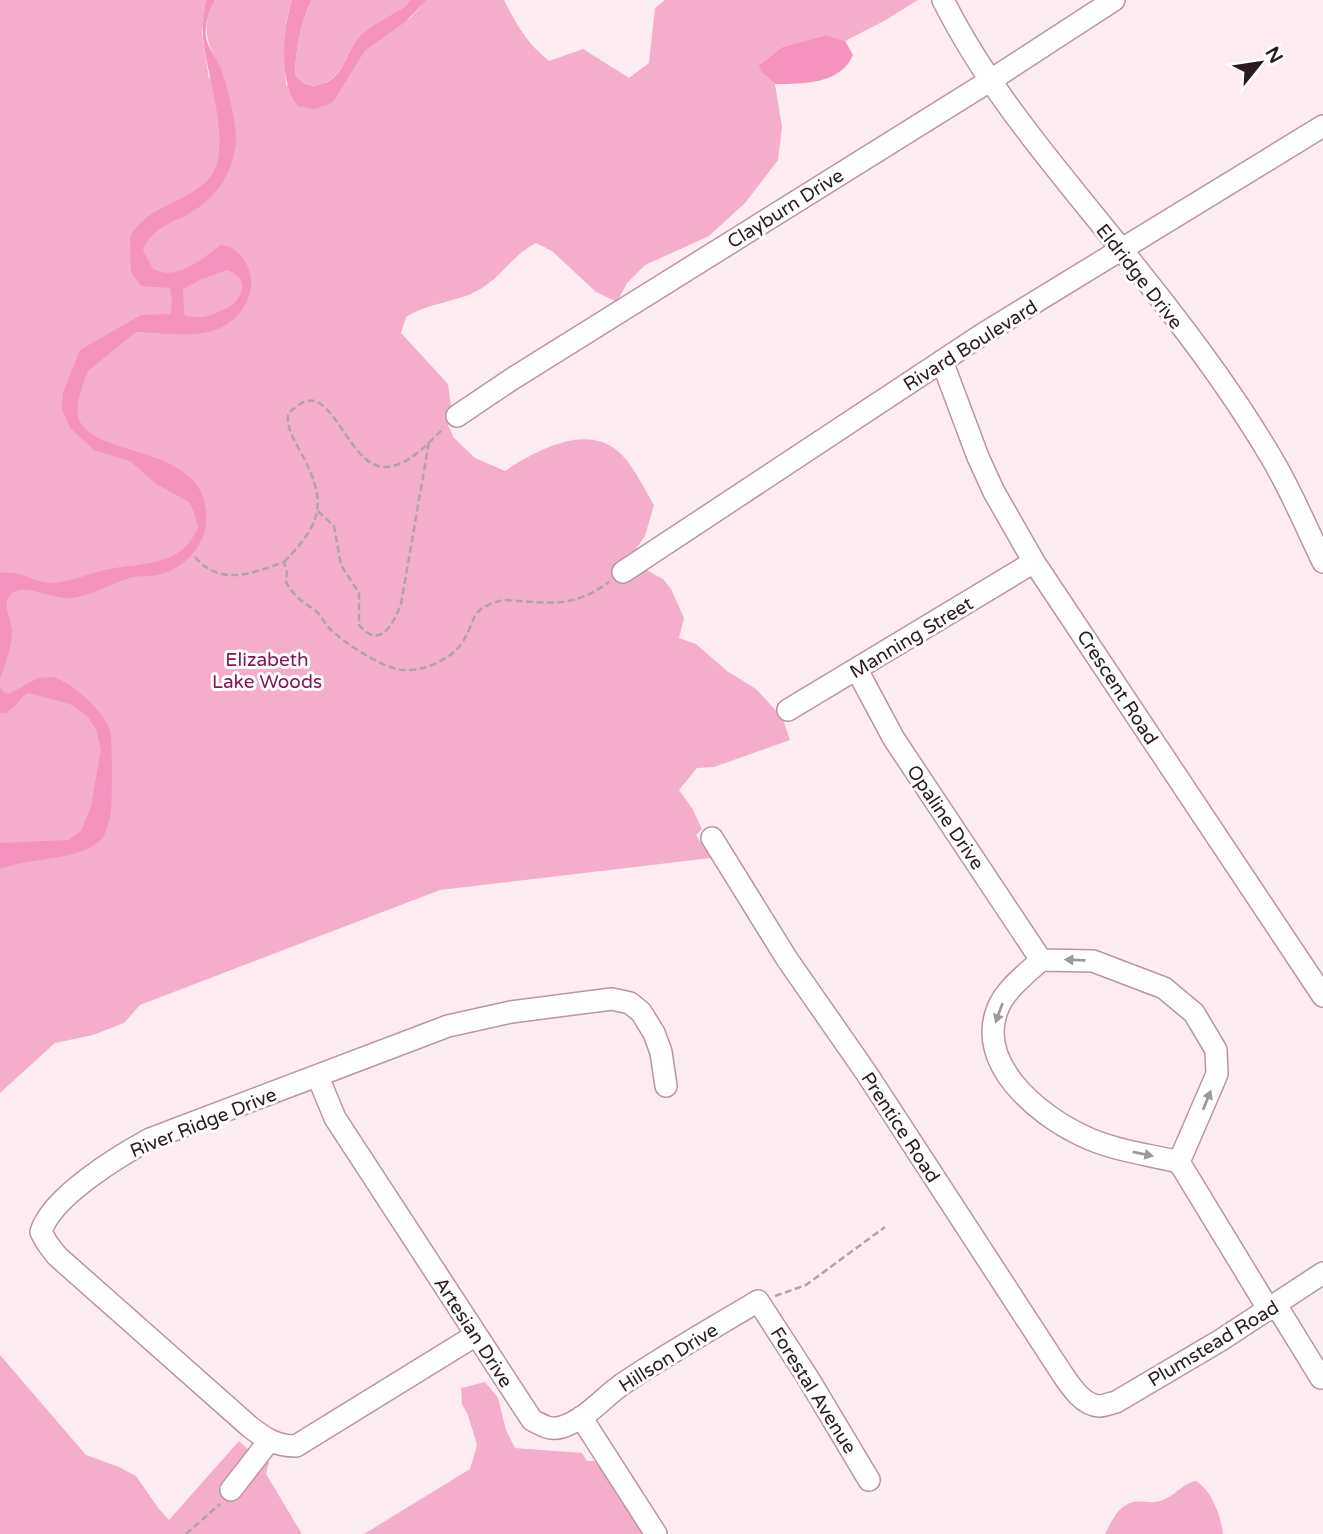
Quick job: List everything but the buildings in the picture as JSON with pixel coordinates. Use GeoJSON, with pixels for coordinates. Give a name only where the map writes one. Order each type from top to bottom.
{"type":"FeatureCollection","features":[{"type":"Feature","properties":{"kind":"street","name":"Eldridge Drive"},"geometry":{"type":"LineString","coordinates":[[943,0],[991,80],[1065,181],[1122,250],[1219,377],[1272,458],[1323,562]]}},
{"type":"Feature","properties":{"kind":"street","name":"Clayburn Drive"},"geometry":{"type":"LineString","coordinates":[[457,416],[1114,0]]}},
{"type":"Feature","properties":{"kind":"street","name":"Rivard Boulevard"},"geometry":{"type":"LineString","coordinates":[[623,572],[942,361],[1323,126]]}},
{"type":"Feature","properties":{"kind":"street","name":"Crescent Road"},"geometry":{"type":"LineString","coordinates":[[942,361],[994,492],[1034,562],[1323,996]]}},
{"type":"Feature","properties":{"kind":"street","name":"Manning Street"},"geometry":{"type":"LineString","coordinates":[[788,710],[1034,562]]}},
{"type":"Feature","properties":{"kind":"street","name":"Opaline Drive"},"geometry":{"type":"LineString","coordinates":[[857,670],[894,739],[1041,960]]}},
{"type":"Feature","properties":{"kind":"street","name":"Prentice Road"},"geometry":{"type":"LineString","coordinates":[[712,838],[780,948],[867,1074],[1061,1372],[1074,1391],[1086,1401],[1099,1406]]}},
{"type":"Feature","properties":{"kind":"street"},"geometry":{"type":"LineString","coordinates":[[1179,1162],[1206,1105],[1217,1074],[1216,1050],[1194,1013],[1164,988],[1093,961],[1041,960],[1018,981],[999,1007],[993,1032],[1001,1066],[1015,1086],[1044,1114],[1081,1135],[1118,1148],[1179,1162],[1321,1378]]}},
{"type":"Feature","properties":{"kind":"street","name":"River Ridge Drive"},"geometry":{"type":"LineString","coordinates":[[269,1441],[57,1256],[47,1243],[41,1232],[45,1220],[77,1189],[109,1162],[150,1139],[448,1027],[511,1012],[612,999],[630,1003],[641,1012],[654,1033],[661,1052],[666,1086]]}},
{"type":"Feature","properties":{"kind":"street","name":"Artesian Drive"},"geometry":{"type":"LineString","coordinates":[[317,1077],[335,1118],[532,1420],[548,1429],[562,1427],[581,1417]]}},
{"type":"Feature","properties":{"kind":"street","name":"Plumstead Road"},"geometry":{"type":"LineString","coordinates":[[1099,1406],[1116,1402],[1273,1307],[1323,1273]]}},
{"type":"Feature","properties":{"kind":"street","name":"Hillson Drive"},"geometry":{"type":"LineString","coordinates":[[581,1417],[647,1368],[758,1301]]}},
{"type":"Feature","properties":{"kind":"street","name":"Forestal Avenue"},"geometry":{"type":"LineString","coordinates":[[758,1301],[869,1480]]}},
{"type":"Feature","properties":{"kind":"street"},"geometry":{"type":"LineString","coordinates":[[230,1490],[269,1441],[282,1446],[296,1446],[476,1335]]}},
{"type":"Feature","properties":{"kind":"street"},"geometry":{"type":"LineString","coordinates":[[581,1417],[656,1534]]}},
{"type":"Feature","properties":{"kind":"path"},"geometry":{"type":"LineString","coordinates":[[195,557],[208,569],[239,577],[284,562],[306,538],[318,511],[317,488],[287,424],[288,413],[299,405],[314,400],[323,404],[359,453],[371,463],[386,467],[406,460],[457,416]]}},
{"type":"Feature","properties":{"kind":"path"},"geometry":{"type":"LineString","coordinates":[[318,511],[334,526],[341,565],[359,593],[359,625],[368,635],[374,637],[383,634],[395,621],[401,604],[429,442]]}},
{"type":"Feature","properties":{"kind":"path"},"geometry":{"type":"LineString","coordinates":[[284,562],[286,582],[290,590],[302,603],[316,611],[327,627],[372,658],[402,670],[425,667],[456,651],[466,640],[477,612],[492,603],[503,600],[575,601],[593,594],[623,572]]}},
{"type":"Feature","properties":{"kind":"path"},"geometry":{"type":"LineString","coordinates":[[758,1301],[806,1285],[885,1227]]}},
{"type":"Feature","properties":{"kind":"path"},"geometry":{"type":"LineString","coordinates":[[186,1534],[217,1507],[230,1490]]}},
{"type":"Feature","properties":{"kind":"green space","name":"Elizabeth Lake Woods"},"geometry":{"type":"Polygon","coordinates":[[[0,0],[206,0],[202,34],[209,79],[219,65],[207,33],[208,18],[215,0],[292,0],[285,31],[286,85],[336,98],[365,51],[411,17],[427,0],[504,0],[523,34],[549,61],[583,49],[629,78],[649,63],[655,8],[665,0],[918,0],[845,41],[826,35],[782,47],[760,64],[761,72],[775,84],[782,127],[778,160],[745,203],[709,236],[645,265],[627,283],[617,302],[596,292],[552,251],[536,243],[482,288],[406,317],[401,333],[448,384],[452,413],[448,425],[454,438],[475,458],[505,471],[547,448],[579,440],[594,440],[609,445],[622,455],[654,505],[645,536],[633,553],[648,571],[663,579],[671,589],[684,618],[679,638],[696,644],[727,671],[756,689],[782,717],[790,740],[714,767],[697,768],[679,790],[702,829],[696,835],[711,858],[440,890],[140,1005],[124,1023],[93,1035],[55,1043],[0,1093],[0,0]]]}},
{"type":"Feature","properties":{"kind":"green space"},"geometry":{"type":"Polygon","coordinates":[[[312,0],[410,0],[406,6],[360,36],[334,77],[314,85],[305,83],[295,74],[299,36],[312,0]]]}},
{"type":"Feature","properties":{"kind":"green space"},"geometry":{"type":"Polygon","coordinates":[[[0,1355],[86,1455],[136,1476],[169,1520],[239,1441],[256,1457],[269,1462],[266,1474],[302,1534],[0,1534],[0,1355]]]}},
{"type":"Feature","properties":{"kind":"green space"},"geometry":{"type":"Polygon","coordinates":[[[485,1382],[498,1398],[506,1430],[515,1448],[582,1453],[587,1461],[594,1461],[609,1477],[645,1534],[364,1534],[470,1469],[477,1445],[462,1404],[461,1388],[485,1382]]]}},
{"type":"Feature","properties":{"kind":"green space"},"geometry":{"type":"Polygon","coordinates":[[[1196,1481],[1207,1491],[1215,1504],[1223,1534],[1105,1534],[1116,1514],[1129,1503],[1162,1500],[1196,1481]]]}},
{"type":"Feature","properties":{"kind":"shaded area"},"geometry":{"type":"Polygon","coordinates":[[[206,0],[215,0],[207,20],[206,36],[222,72],[231,104],[236,136],[234,155],[226,177],[212,196],[194,211],[159,229],[143,250],[153,269],[172,273],[198,262],[221,245],[229,247],[247,264],[251,285],[249,295],[231,321],[212,331],[191,334],[136,332],[88,371],[77,412],[88,431],[105,441],[172,465],[191,478],[203,497],[206,524],[204,533],[190,557],[167,572],[130,578],[71,598],[23,590],[11,594],[7,604],[12,629],[11,640],[0,679],[0,573],[15,573],[52,583],[159,561],[182,550],[198,527],[189,502],[155,483],[130,461],[94,450],[70,428],[62,409],[63,393],[80,350],[141,315],[171,314],[170,288],[141,286],[131,272],[130,237],[147,217],[202,185],[211,176],[217,163],[219,129],[203,38],[206,0]],[[227,270],[183,289],[186,316],[208,316],[233,304],[238,299],[242,284],[227,270]]]}},
{"type":"Feature","properties":{"kind":"shaded area"},"geometry":{"type":"Polygon","coordinates":[[[292,0],[312,0],[299,36],[295,74],[305,83],[314,85],[334,78],[355,43],[365,32],[406,6],[410,0],[427,0],[405,22],[365,51],[331,103],[315,109],[298,106],[287,84],[284,54],[286,24],[292,0]]]}},
{"type":"Feature","properties":{"kind":"shaded area"},"geometry":{"type":"Polygon","coordinates":[[[826,35],[845,41],[853,55],[840,72],[820,80],[775,84],[761,72],[759,65],[782,47],[826,35]]]}},
{"type":"Feature","properties":{"kind":"shaded area"},"geometry":{"type":"Polygon","coordinates":[[[54,677],[85,698],[109,727],[112,782],[108,824],[99,842],[76,853],[0,869],[0,843],[68,840],[81,831],[91,807],[101,749],[96,729],[87,716],[70,704],[29,693],[6,713],[0,713],[0,687],[9,694],[38,678],[54,677]]]}}]}
